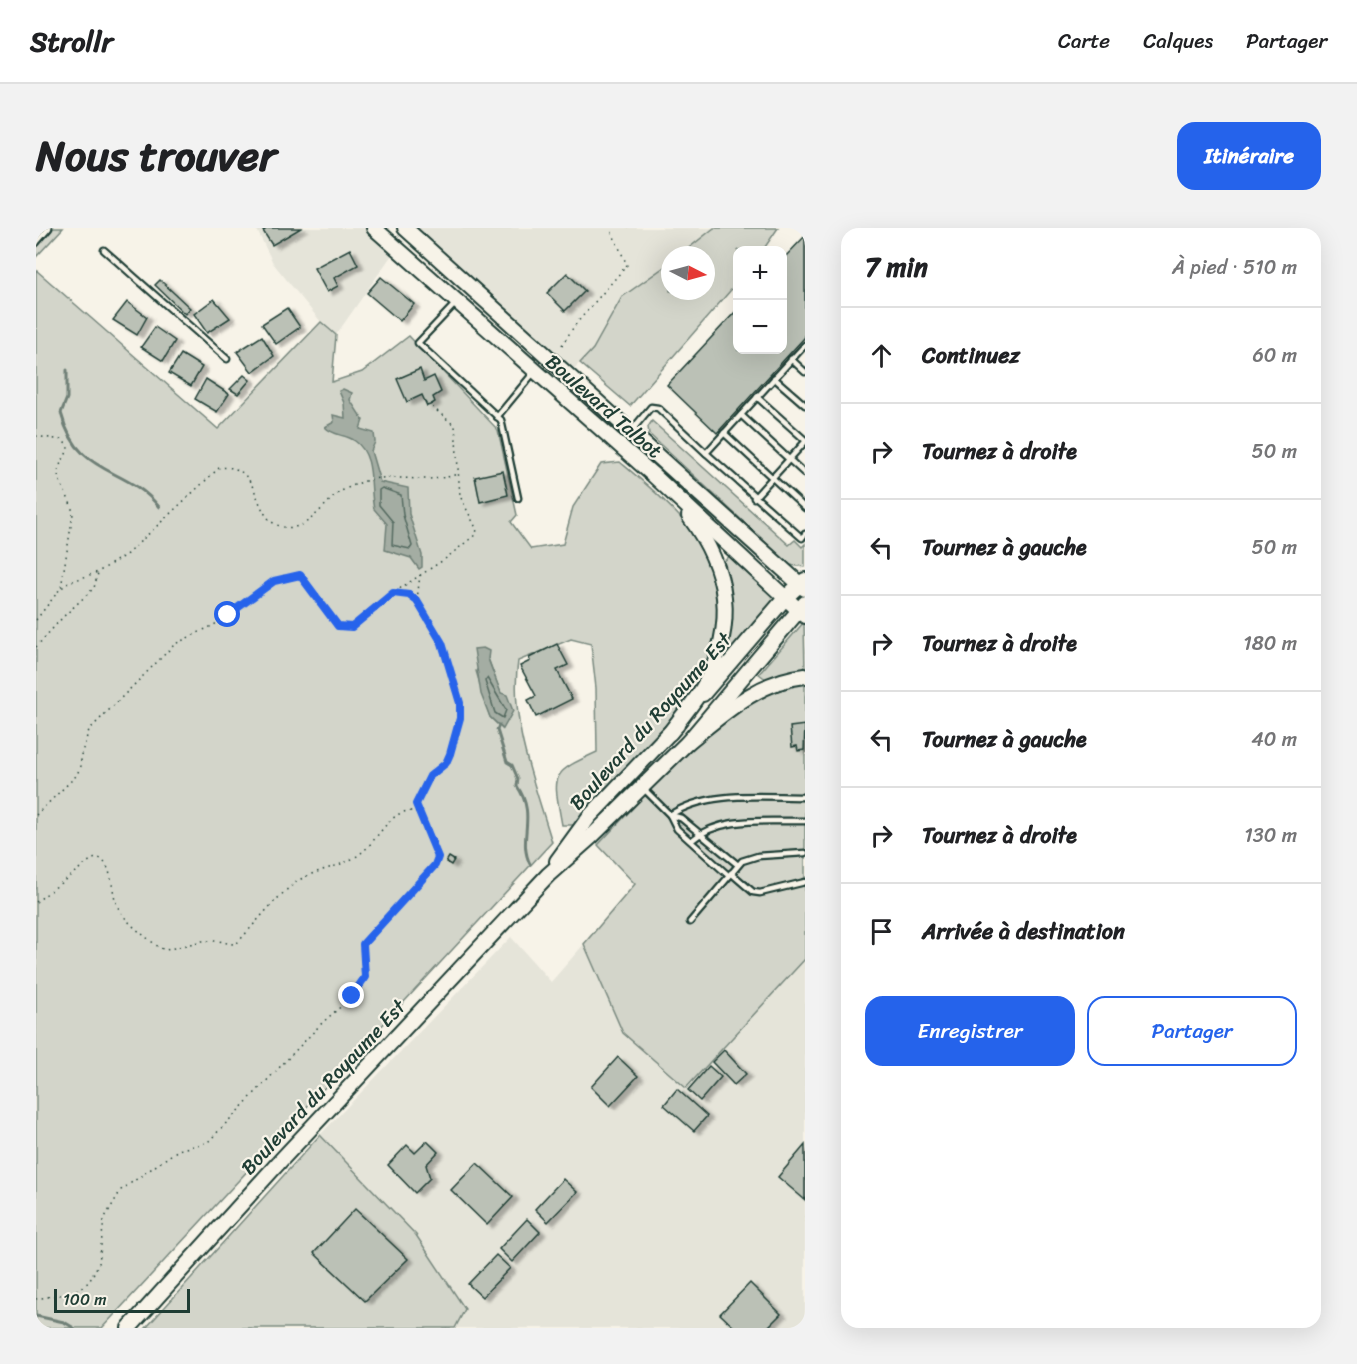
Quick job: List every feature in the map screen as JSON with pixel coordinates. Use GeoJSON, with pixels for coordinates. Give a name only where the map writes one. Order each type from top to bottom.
{"type":"FeatureCollection","features":[{"type":"Feature","properties":{"kind":"main road","name":"Boulevard Talbot"},"geometry":{"type":"LineString","coordinates":[[374,228],[803,610]]}},
{"type":"Feature","properties":{"kind":"main road","name":"Boulevard Talbot"},"geometry":{"type":"LineString","coordinates":[[405,228],[803,585]]}},
{"type":"Feature","properties":{"kind":"main road"},"geometry":{"type":"LineString","coordinates":[[535,371],[548,356]]}},
{"type":"Feature","properties":{"kind":"main road"},"geometry":{"type":"LineString","coordinates":[[660,482],[690,517],[711,548],[722,578],[726,625],[719,652],[704,685],[670,733]]}},
{"type":"Feature","properties":{"kind":"main road","name":"Boulevard du Royaume Est"},"geometry":{"type":"LineString","coordinates":[[548,875],[589,817],[670,733],[786,597],[803,585]]}},
{"type":"Feature","properties":{"kind":"main road","name":"Boulevard du Royaume Est"},"geometry":{"type":"LineString","coordinates":[[129,1328],[290,1150],[548,875],[688,742],[803,610]]}},
{"type":"Feature","properties":{"kind":"main road"},"geometry":{"type":"LineString","coordinates":[[688,742],[759,689],[783,680],[805,676]]}},
{"type":"Feature","properties":{"kind":"lane"},"geometry":{"type":"LineString","coordinates":[[36,243],[49,228]]}},
{"type":"Feature","properties":{"kind":"lane"},"geometry":{"type":"LineString","coordinates":[[104,250],[227,359]]}},
{"type":"Feature","properties":{"kind":"lane"},"geometry":{"type":"LineString","coordinates":[[456,303],[418,343],[501,420],[518,498]]}},
{"type":"Feature","properties":{"kind":"lane"},"geometry":{"type":"LineString","coordinates":[[706,453],[805,345]]}},
{"type":"Feature","properties":{"kind":"lane"},"geometry":{"type":"LineString","coordinates":[[791,359],[805,372]]}},
{"type":"Feature","properties":{"kind":"lane"},"geometry":{"type":"LineString","coordinates":[[497,417],[535,371]]}},
{"type":"Feature","properties":{"kind":"lane"},"geometry":{"type":"LineString","coordinates":[[774,378],[805,405]]}},
{"type":"Feature","properties":{"kind":"lane"},"geometry":{"type":"LineString","coordinates":[[754,498],[805,441],[757,397]]}},
{"type":"Feature","properties":{"kind":"lane"},"geometry":{"type":"LineString","coordinates":[[631,432],[651,407],[658,408],[754,498],[802,538],[805,534]]}},
{"type":"Feature","properties":{"kind":"lane"},"geometry":{"type":"LineString","coordinates":[[741,415],[805,474]]}},
{"type":"Feature","properties":{"kind":"lane"},"geometry":{"type":"LineString","coordinates":[[724,433],[805,508]]}},
{"type":"Feature","properties":{"kind":"lane"},"geometry":{"type":"LineString","coordinates":[[642,787],[670,814],[677,829],[753,892],[760,893],[805,882]]}},
{"type":"Feature","properties":{"kind":"lane"},"geometry":{"type":"LineString","coordinates":[[670,814],[683,806],[713,799],[805,797]]}},
{"type":"Feature","properties":{"kind":"lane"},"geometry":{"type":"LineString","coordinates":[[670,814],[681,818],[738,865]]}},
{"type":"Feature","properties":{"kind":"lane"},"geometry":{"type":"LineString","coordinates":[[691,841],[700,833],[730,822],[805,821]]}},
{"type":"Feature","properties":{"kind":"lane"},"geometry":{"type":"LineString","coordinates":[[690,922],[738,865],[747,859],[805,853]]}},
{"type":"Feature","properties":{"kind":"path"},"geometry":{"type":"LineString","coordinates":[[562,345],[627,265],[610,228]]}},
{"type":"Feature","properties":{"kind":"path"},"geometry":{"type":"LineString","coordinates":[[36,815],[76,776],[81,766],[81,755],[89,730],[161,658],[176,644],[214,625],[274,581],[300,575],[338,626],[346,627],[359,623],[393,593],[476,535],[477,530],[460,496],[455,426],[430,405]]}},
{"type":"Feature","properties":{"kind":"path"},"geometry":{"type":"LineString","coordinates":[[36,436],[62,440],[68,446],[58,470],[58,477],[72,502],[73,514],[60,589]]}},
{"type":"Feature","properties":{"kind":"path"},"geometry":{"type":"LineString","coordinates":[[36,620],[60,589],[70,582],[98,572],[127,554],[219,468],[230,467],[240,471],[249,479],[270,521],[281,526],[294,527],[305,524],[338,493],[364,481],[378,478],[432,480],[458,474]]}},
{"type":"Feature","properties":{"kind":"path"},"geometry":{"type":"LineString","coordinates":[[36,647],[94,588],[98,572]]}},
{"type":"Feature","properties":{"kind":"path"},"geometry":{"type":"LineString","coordinates":[[417,601],[420,574]]}},
{"type":"Feature","properties":{"kind":"path"},"geometry":{"type":"LineString","coordinates":[[36,1299],[72,1293],[89,1282],[99,1263],[104,1219],[121,1190],[178,1150],[208,1142],[323,1022],[352,996],[365,977],[363,944],[435,865],[438,857],[416,804],[430,776],[446,763],[450,754],[460,718],[460,703],[442,643],[417,601],[409,595],[393,593]]}},
{"type":"Feature","properties":{"kind":"path"},"geometry":{"type":"LineString","coordinates":[[36,902],[92,859],[99,858],[108,866],[122,915],[160,948],[166,950],[211,940],[231,945],[237,943],[295,883],[315,872],[346,863],[363,852],[377,833],[395,819],[407,812],[418,812]]}},
{"type":"Feature","properties":{"kind":"shaded area"},"geometry":{"type":"Polygon","coordinates":[[[36,228],[63,228],[36,257],[36,228]]]}},
{"type":"Feature","properties":{"kind":"shaded area"},"geometry":{"type":"Polygon","coordinates":[[[256,228],[374,228],[396,249],[336,335],[321,322],[273,263],[256,228]]]}},
{"type":"Feature","properties":{"kind":"shaded area"},"geometry":{"type":"Polygon","coordinates":[[[405,228],[714,228],[691,246],[661,246],[661,269],[622,297],[593,349],[569,374],[405,228]]]}},
{"type":"Feature","properties":{"kind":"shaded area"},"geometry":{"type":"Polygon","coordinates":[[[714,228],[778,228],[766,246],[733,246],[733,288],[630,406],[580,363],[593,349],[622,297],[661,269],[661,300],[715,300],[715,246],[691,246],[714,228]]]}},
{"type":"Feature","properties":{"kind":"shaded area"},"geometry":{"type":"Polygon","coordinates":[[[36,270],[218,429],[321,322],[336,335],[332,382],[362,372],[409,336],[498,430],[517,515],[511,522],[531,549],[563,544],[573,507],[601,464],[620,462],[678,515],[702,546],[713,571],[720,598],[718,638],[709,663],[678,714],[658,738],[576,825],[562,825],[556,785],[558,778],[562,771],[597,752],[596,688],[591,644],[571,639],[518,661],[516,684],[520,730],[552,842],[102,1328],[36,1328],[36,270]],[[488,658],[476,671],[490,717],[502,729],[501,694],[488,658]]]}},
{"type":"Feature","properties":{"kind":"shaded area"},"geometry":{"type":"Polygon","coordinates":[[[652,421],[789,545],[795,540],[802,547],[805,544],[805,567],[790,565],[649,434],[648,427],[652,421]]]}},
{"type":"Feature","properties":{"kind":"shaded area"},"geometry":{"type":"Polygon","coordinates":[[[731,555],[782,602],[732,656],[725,651],[731,629],[732,607],[729,585],[722,563],[731,555]]]}},
{"type":"Feature","properties":{"kind":"shaded area"},"geometry":{"type":"Polygon","coordinates":[[[804,622],[805,672],[767,680],[759,674],[804,622]]]}},
{"type":"Feature","properties":{"kind":"shaded area"},"geometry":{"type":"Polygon","coordinates":[[[805,682],[805,959],[686,1088],[623,1033],[584,944],[635,884],[598,845],[676,762],[715,728],[757,697],[786,683],[805,682]]]}},
{"type":"Feature","properties":{"kind":"shaded area"},"geometry":{"type":"Polygon","coordinates":[[[511,937],[551,982],[584,944],[623,1033],[685,1088],[805,959],[805,1328],[455,1328],[465,1309],[416,1235],[320,1135],[511,937]]]}},
{"type":"Feature","properties":{"kind":"shaded area"},"geometry":{"type":"Polygon","coordinates":[[[320,1135],[416,1235],[465,1309],[455,1328],[146,1328],[320,1135]]]}},
{"type":"Feature","properties":{"kind":"water"},"geometry":{"type":"Polygon","coordinates":[[[343,389],[352,393],[350,400],[363,420],[360,429],[374,433],[375,442],[371,451],[380,482],[408,488],[409,514],[422,555],[422,567],[419,569],[411,558],[385,550],[387,524],[374,509],[371,473],[362,447],[355,441],[325,427],[334,422],[333,415],[345,418],[344,403],[339,391],[343,389]]]}},
{"type":"Feature","properties":{"kind":"water"},"geometry":{"type":"Polygon","coordinates":[[[483,648],[489,651],[488,659],[501,693],[507,695],[513,711],[503,729],[490,717],[481,694],[474,649],[483,648]]]}},
{"type":"Feature","properties":{"kind":"building"},"geometry":{"type":"Polygon","coordinates":[[[268,228],[301,228],[272,245],[263,231],[268,228]]]}},
{"type":"Feature","properties":{"kind":"building"},"geometry":{"type":"Polygon","coordinates":[[[805,236],[805,337],[717,433],[667,385],[733,314],[733,354],[787,354],[787,255],[805,236]]]}},
{"type":"Feature","properties":{"kind":"building"},"geometry":{"type":"Polygon","coordinates":[[[350,249],[358,265],[334,278],[338,286],[327,292],[314,268],[350,249]]]}},
{"type":"Feature","properties":{"kind":"building"},"geometry":{"type":"Polygon","coordinates":[[[567,273],[585,291],[565,311],[547,293],[567,273]]]}},
{"type":"Feature","properties":{"kind":"building"},"geometry":{"type":"Polygon","coordinates":[[[381,277],[414,304],[400,321],[367,293],[381,277]]]}},
{"type":"Feature","properties":{"kind":"building"},"geometry":{"type":"Polygon","coordinates":[[[160,280],[190,308],[185,314],[155,285],[160,280]]]}},
{"type":"Feature","properties":{"kind":"building"},"geometry":{"type":"Polygon","coordinates":[[[214,299],[230,318],[207,333],[194,314],[214,299]]]}},
{"type":"Feature","properties":{"kind":"building"},"geometry":{"type":"Polygon","coordinates":[[[127,302],[147,317],[137,335],[113,320],[127,302]]]}},
{"type":"Feature","properties":{"kind":"building"},"geometry":{"type":"Polygon","coordinates":[[[287,308],[300,327],[276,344],[262,324],[287,308]]]}},
{"type":"Feature","properties":{"kind":"building"},"geometry":{"type":"Polygon","coordinates":[[[155,327],[175,341],[163,361],[141,347],[155,327]]]}},
{"type":"Feature","properties":{"kind":"building"},"geometry":{"type":"Polygon","coordinates":[[[262,336],[274,356],[252,372],[237,352],[262,336]]]}},
{"type":"Feature","properties":{"kind":"building"},"geometry":{"type":"Polygon","coordinates":[[[181,354],[202,367],[191,386],[169,373],[181,354]]]}},
{"type":"Feature","properties":{"kind":"building"},"geometry":{"type":"Polygon","coordinates":[[[420,369],[424,381],[434,376],[441,392],[433,397],[435,402],[427,406],[422,395],[407,402],[397,379],[420,369]]]}},
{"type":"Feature","properties":{"kind":"building"},"geometry":{"type":"Polygon","coordinates":[[[244,375],[250,380],[238,394],[230,389],[244,375]]]}},
{"type":"Feature","properties":{"kind":"building"},"geometry":{"type":"Polygon","coordinates":[[[206,379],[229,394],[217,412],[195,399],[206,379]]]}},
{"type":"Feature","properties":{"kind":"building"},"geometry":{"type":"Polygon","coordinates":[[[503,471],[508,495],[480,502],[475,477],[503,471]]]}},
{"type":"Feature","properties":{"kind":"building"},"geometry":{"type":"Polygon","coordinates":[[[557,644],[568,665],[557,670],[572,699],[536,717],[528,700],[536,696],[520,666],[530,661],[529,658],[557,644]]]}},
{"type":"Feature","properties":{"kind":"building"},"geometry":{"type":"Polygon","coordinates":[[[805,725],[804,750],[798,751],[797,746],[792,747],[790,727],[805,725]]]}},
{"type":"Feature","properties":{"kind":"building"},"geometry":{"type":"Polygon","coordinates":[[[449,857],[454,860],[451,865],[446,862],[449,857]]]}},
{"type":"Feature","properties":{"kind":"building"},"geometry":{"type":"Polygon","coordinates":[[[724,1050],[746,1074],[734,1085],[712,1062],[724,1050]]]}},
{"type":"Feature","properties":{"kind":"building"},"geometry":{"type":"Polygon","coordinates":[[[618,1057],[638,1076],[610,1106],[591,1087],[618,1057]]]}},
{"type":"Feature","properties":{"kind":"building"},"geometry":{"type":"Polygon","coordinates":[[[709,1066],[721,1077],[700,1101],[688,1090],[709,1066]]]}},
{"type":"Feature","properties":{"kind":"building"},"geometry":{"type":"Polygon","coordinates":[[[677,1089],[707,1116],[694,1131],[664,1105],[677,1089]]]}},
{"type":"Feature","properties":{"kind":"building"},"geometry":{"type":"Polygon","coordinates":[[[427,1141],[438,1152],[426,1165],[430,1178],[415,1193],[388,1165],[407,1145],[415,1153],[427,1141]]]}},
{"type":"Feature","properties":{"kind":"building"},"geometry":{"type":"Polygon","coordinates":[[[805,1145],[805,1200],[778,1177],[805,1145]]]}},
{"type":"Feature","properties":{"kind":"building"},"geometry":{"type":"Polygon","coordinates":[[[477,1163],[513,1197],[487,1225],[451,1190],[477,1163]]]}},
{"type":"Feature","properties":{"kind":"building"},"geometry":{"type":"Polygon","coordinates":[[[563,1179],[577,1192],[548,1222],[535,1209],[563,1179]]]}},
{"type":"Feature","properties":{"kind":"building"},"geometry":{"type":"Polygon","coordinates":[[[355,1209],[408,1259],[365,1301],[314,1253],[355,1209]]]}},
{"type":"Feature","properties":{"kind":"building"},"geometry":{"type":"Polygon","coordinates":[[[527,1219],[540,1232],[512,1262],[499,1249],[527,1219]]]}},
{"type":"Feature","properties":{"kind":"building"},"geometry":{"type":"Polygon","coordinates":[[[496,1255],[510,1268],[482,1297],[468,1284],[496,1255]]]}},
{"type":"Feature","properties":{"kind":"building"},"geometry":{"type":"Polygon","coordinates":[[[750,1283],[781,1314],[767,1328],[735,1328],[720,1314],[750,1283]]]}},
{"type":"Feature","properties":{"kind":"waterway"},"geometry":{"type":"LineString","coordinates":[[67,370],[67,398],[61,413],[69,434],[79,449],[104,469],[146,494],[159,507]]}},
{"type":"Feature","properties":{"kind":"waterway"},"geometry":{"type":"LineString","coordinates":[[499,725],[497,730],[507,762],[512,765],[518,779],[517,786],[526,807],[525,845],[530,864]]}},
{"type":"Feature","properties":{"kind":"waterway"},"geometry":{"type":"LineString","coordinates":[[36,1316],[64,1322],[74,1328]]}},
{"type":"Feature","properties":{"kind":"route"},"geometry":{"type":"LineString","coordinates":[[228,615],[264,587],[284,576],[293,574],[300,575],[307,583],[338,626],[352,627],[359,623],[393,593],[409,595],[417,601],[442,643],[460,703],[460,718],[457,735],[446,763],[430,776],[416,804],[438,857],[435,865],[363,944],[365,977],[352,996]]}}]}
